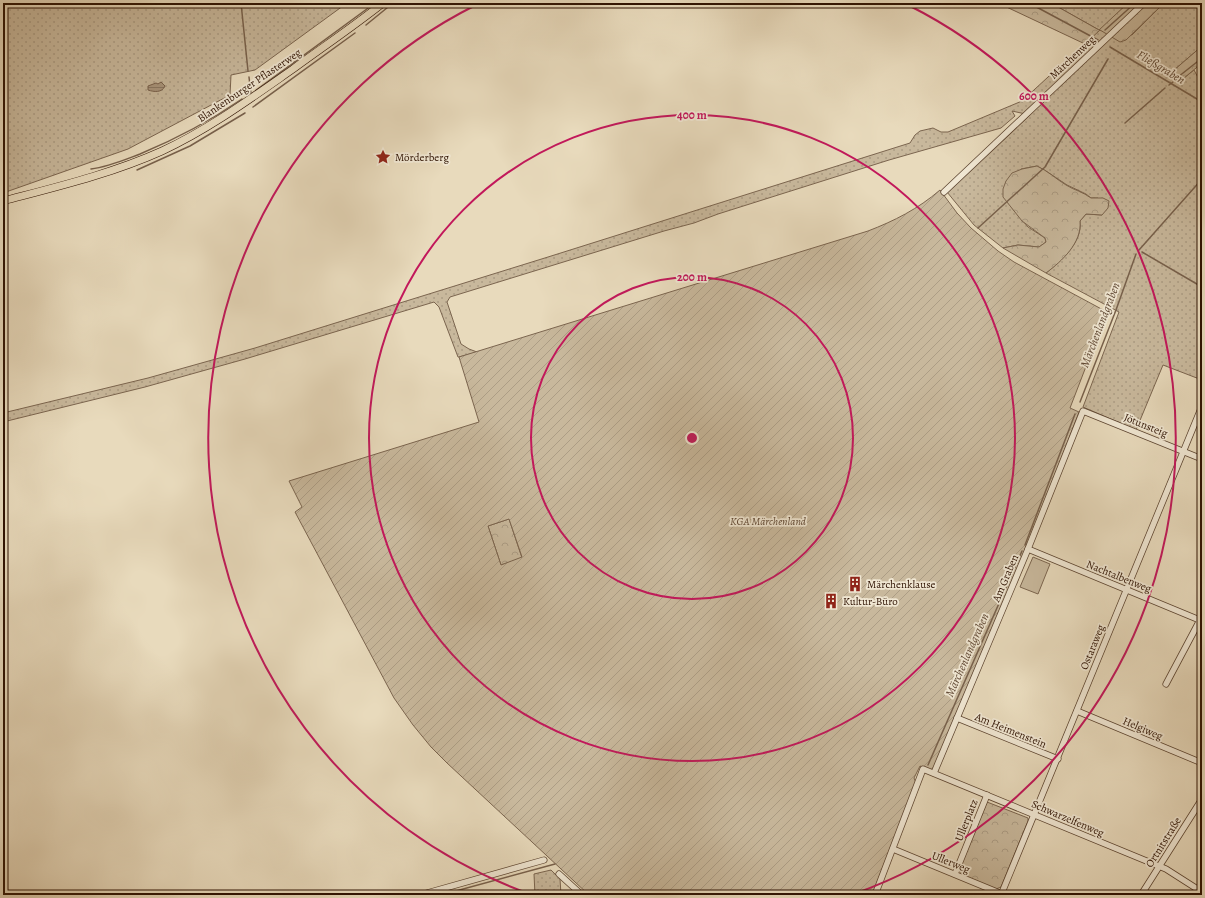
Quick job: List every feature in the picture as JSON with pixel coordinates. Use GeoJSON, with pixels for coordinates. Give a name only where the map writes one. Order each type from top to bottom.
{"type":"FeatureCollection","features":[{"type":"Feature","properties":{"kind":"main road","name":"Blankenburger Pflasterweg"},"geometry":{"type":"LineString","coordinates":[[3,202],[111,171],[161,152],[188,138],[218,122],[246,103],[383,3]]}},
{"type":"Feature","properties":{"kind":"street","name":"Märchenweg"},"geometry":{"type":"LineString","coordinates":[[944,192],[1144,3]]}},
{"type":"Feature","properties":{"kind":"street","name":"Ostaraweg"},"geometry":{"type":"LineString","coordinates":[[1002,894],[1202,406]]}},
{"type":"Feature","properties":{"kind":"street","name":"Jötunsteig"},"geometry":{"type":"LineString","coordinates":[[1083,411],[1202,459]]}},
{"type":"Feature","properties":{"kind":"street","name":"Am Graben"},"geometry":{"type":"LineString","coordinates":[[934,774],[1028,550],[1083,411]]}},
{"type":"Feature","properties":{"kind":"street","name":"Nachtalbenweg"},"geometry":{"type":"LineString","coordinates":[[1028,550],[1201,620]]}},
{"type":"Feature","properties":{"kind":"street"},"geometry":{"type":"LineString","coordinates":[[1166,684],[1201,620]]}},
{"type":"Feature","properties":{"kind":"street","name":"Helgiweg"},"geometry":{"type":"LineString","coordinates":[[1077,711],[1202,763]]}},
{"type":"Feature","properties":{"kind":"street","name":"Am Heimenstein"},"geometry":{"type":"LineString","coordinates":[[957,718],[1058,759]]}},
{"type":"Feature","properties":{"kind":"street","name":"Schwarzelfenweg"},"geometry":{"type":"LineString","coordinates":[[893,849],[923,769],[1166,869],[1202,892]]}},
{"type":"Feature","properties":{"kind":"street","name":"Ullerplatz"},"geometry":{"type":"LineString","coordinates":[[955,874],[987,795]]}},
{"type":"Feature","properties":{"kind":"street","name":"Ortnitstraße"},"geometry":{"type":"LineString","coordinates":[[1141,895],[1202,799]]}},
{"type":"Feature","properties":{"kind":"street"},"geometry":{"type":"LineString","coordinates":[[875,895],[893,849]]}},
{"type":"Feature","properties":{"kind":"street","name":"Ullerweg"},"geometry":{"type":"LineString","coordinates":[[893,849],[1002,894]]}},
{"type":"Feature","properties":{"kind":"street"},"geometry":{"type":"LineString","coordinates":[[420,895],[544,860]]}},
{"type":"Feature","properties":{"kind":"street"},"geometry":{"type":"LineString","coordinates":[[559,874],[582,895]]}},
{"type":"Feature","properties":{"kind":"green space"},"geometry":{"type":"Polygon","coordinates":[[[3,3],[347,3],[255,70],[231,75],[230,95],[128,149],[3,193],[3,3]]]}},
{"type":"Feature","properties":{"kind":"green space"},"geometry":{"type":"Polygon","coordinates":[[[998,3],[1051,3],[1099,30],[1128,3],[1164,3],[1126,40],[1120,42],[1100,30],[1085,44],[998,3]]]}},
{"type":"Feature","properties":{"kind":"green space"},"geometry":{"type":"Polygon","coordinates":[[[1051,3],[1128,3],[1100,30],[1132,35],[1164,3],[1202,3],[1202,46],[1173,71],[1184,78],[1194,70],[1202,85],[1202,380],[1163,365],[1136,430],[1083,407],[1119,312],[1046,273],[1064,257],[1075,244],[1080,229],[1080,221],[1086,214],[1102,215],[1098,198],[1091,198],[1037,166],[1021,169],[1012,208],[1028,227],[1045,238],[1046,242],[1039,247],[1018,245],[1003,248],[974,225],[947,192],[1030,115],[1012,111],[1015,116],[1001,128],[889,160],[694,223],[450,297],[447,302],[461,344],[477,352],[458,357],[439,307],[434,302],[245,359],[145,387],[3,422],[3,413],[148,378],[255,348],[910,143],[915,135],[920,131],[933,128],[941,132],[948,132],[1022,101],[1099,30],[1051,3]]]}},
{"type":"Feature","properties":{"kind":"green space"},"geometry":{"type":"Polygon","coordinates":[[[1202,46],[1202,63],[1184,78],[1176,77],[1173,74],[1173,71],[1202,46]]]}},
{"type":"Feature","properties":{"kind":"green space"},"geometry":{"type":"Polygon","coordinates":[[[1037,166],[1066,185],[1091,198],[1103,198],[1109,201],[1108,208],[1102,215],[1086,214],[1080,221],[1078,237],[1070,251],[1046,273],[1003,248],[1018,245],[1039,247],[1046,242],[1045,238],[1022,221],[1003,197],[1003,189],[1006,181],[1012,173],[1037,166]]]}},
{"type":"Feature","properties":{"kind":"green space","name":"KGA Märchenland"},"geometry":{"type":"Polygon","coordinates":[[[940,190],[957,213],[971,228],[998,251],[1014,262],[1107,312],[1070,408],[1079,412],[1027,547],[933,771],[920,766],[914,778],[916,783],[872,895],[589,895],[447,763],[431,747],[413,725],[394,698],[295,512],[302,507],[289,481],[479,422],[459,357],[868,231],[906,214],[940,190]],[[509,519],[488,526],[501,565],[522,557],[509,519]]]}},
{"type":"Feature","properties":{"kind":"green space"},"geometry":{"type":"Polygon","coordinates":[[[509,519],[522,558],[501,565],[488,526],[509,519]]]}},
{"type":"Feature","properties":{"kind":"green space"},"geometry":{"type":"Polygon","coordinates":[[[1033,557],[1050,564],[1038,594],[1020,587],[1033,557]]]}},
{"type":"Feature","properties":{"kind":"green space"},"geometry":{"type":"Polygon","coordinates":[[[987,802],[1028,818],[1001,887],[996,889],[962,875],[959,868],[987,802]]]}},
{"type":"Feature","properties":{"kind":"green space"},"geometry":{"type":"Polygon","coordinates":[[[551,870],[560,879],[561,895],[535,895],[534,874],[551,870]]]}},
{"type":"Feature","properties":{"kind":"shaded area"},"geometry":{"type":"Polygon","coordinates":[[[161,82],[165,86],[162,90],[148,90],[148,86],[161,82]]]}},
{"type":"Feature","properties":{"kind":"waterway"},"geometry":{"type":"LineString","coordinates":[[241,3],[248,71]]}},
{"type":"Feature","properties":{"kind":"waterway"},"geometry":{"type":"LineString","coordinates":[[249,77],[251,94],[375,3]]}},
{"type":"Feature","properties":{"kind":"waterway"},"geometry":{"type":"LineString","coordinates":[[366,25],[393,3]]}},
{"type":"Feature","properties":{"kind":"waterway","name":"Fließgraben"},"geometry":{"type":"LineString","coordinates":[[1029,3],[1098,40]]}},
{"type":"Feature","properties":{"kind":"waterway"},"geometry":{"type":"LineString","coordinates":[[1105,30],[1135,3]]}},
{"type":"Feature","properties":{"kind":"waterway"},"geometry":{"type":"LineString","coordinates":[[253,107],[355,33]]}},
{"type":"Feature","properties":{"kind":"waterway","name":"Fließgraben"},"geometry":{"type":"LineString","coordinates":[[1110,47],[1202,102]]}},
{"type":"Feature","properties":{"kind":"waterway"},"geometry":{"type":"LineString","coordinates":[[1178,77],[1202,58]]}},
{"type":"Feature","properties":{"kind":"waterway"},"geometry":{"type":"LineString","coordinates":[[978,228],[1045,167],[1108,59]]}},
{"type":"Feature","properties":{"kind":"waterway","name":"Fließgraben"},"geometry":{"type":"LineString","coordinates":[[1169,85],[1173,82]]}},
{"type":"Feature","properties":{"kind":"waterway"},"geometry":{"type":"LineString","coordinates":[[1125,123],[1165,88]]}},
{"type":"Feature","properties":{"kind":"waterway"},"geometry":{"type":"LineString","coordinates":[[91,169],[104,167],[122,161],[167,142],[205,122],[242,99]]}},
{"type":"Feature","properties":{"kind":"waterway"},"geometry":{"type":"LineString","coordinates":[[137,170],[190,146],[245,113]]}},
{"type":"Feature","properties":{"kind":"waterway","name":"Märchenlandgraben"},"geometry":{"type":"LineString","coordinates":[[1139,250],[1202,179]]}},
{"type":"Feature","properties":{"kind":"waterway"},"geometry":{"type":"LineString","coordinates":[[1142,252],[1202,287]]}},
{"type":"Feature","properties":{"kind":"waterway","name":"Märchenlandgraben"},"geometry":{"type":"LineString","coordinates":[[1080,402],[1136,254]]}},
{"type":"Feature","properties":{"kind":"waterway","name":"Märchenlandgraben"},"geometry":{"type":"LineString","coordinates":[[1025,545],[1075,414]]}},
{"type":"Feature","properties":{"kind":"waterway","name":"Märchenlandgraben"},"geometry":{"type":"LineString","coordinates":[[928,765],[1022,551]]}},
{"type":"Feature","properties":{"kind":"waterway"},"geometry":{"type":"LineString","coordinates":[[441,895],[555,864]]}},
{"type":"Feature","properties":{"kind":"place","name":"Mörderberg"},"geometry":{"type":"Point","coordinates":[383,157]}},
{"type":"Feature","properties":{"kind":"place","name":"Märchenklause"},"geometry":{"type":"Point","coordinates":[855,584]}},
{"type":"Feature","properties":{"kind":"place","name":"Kultur-Büro"},"geometry":{"type":"Point","coordinates":[831,601]}}]}
